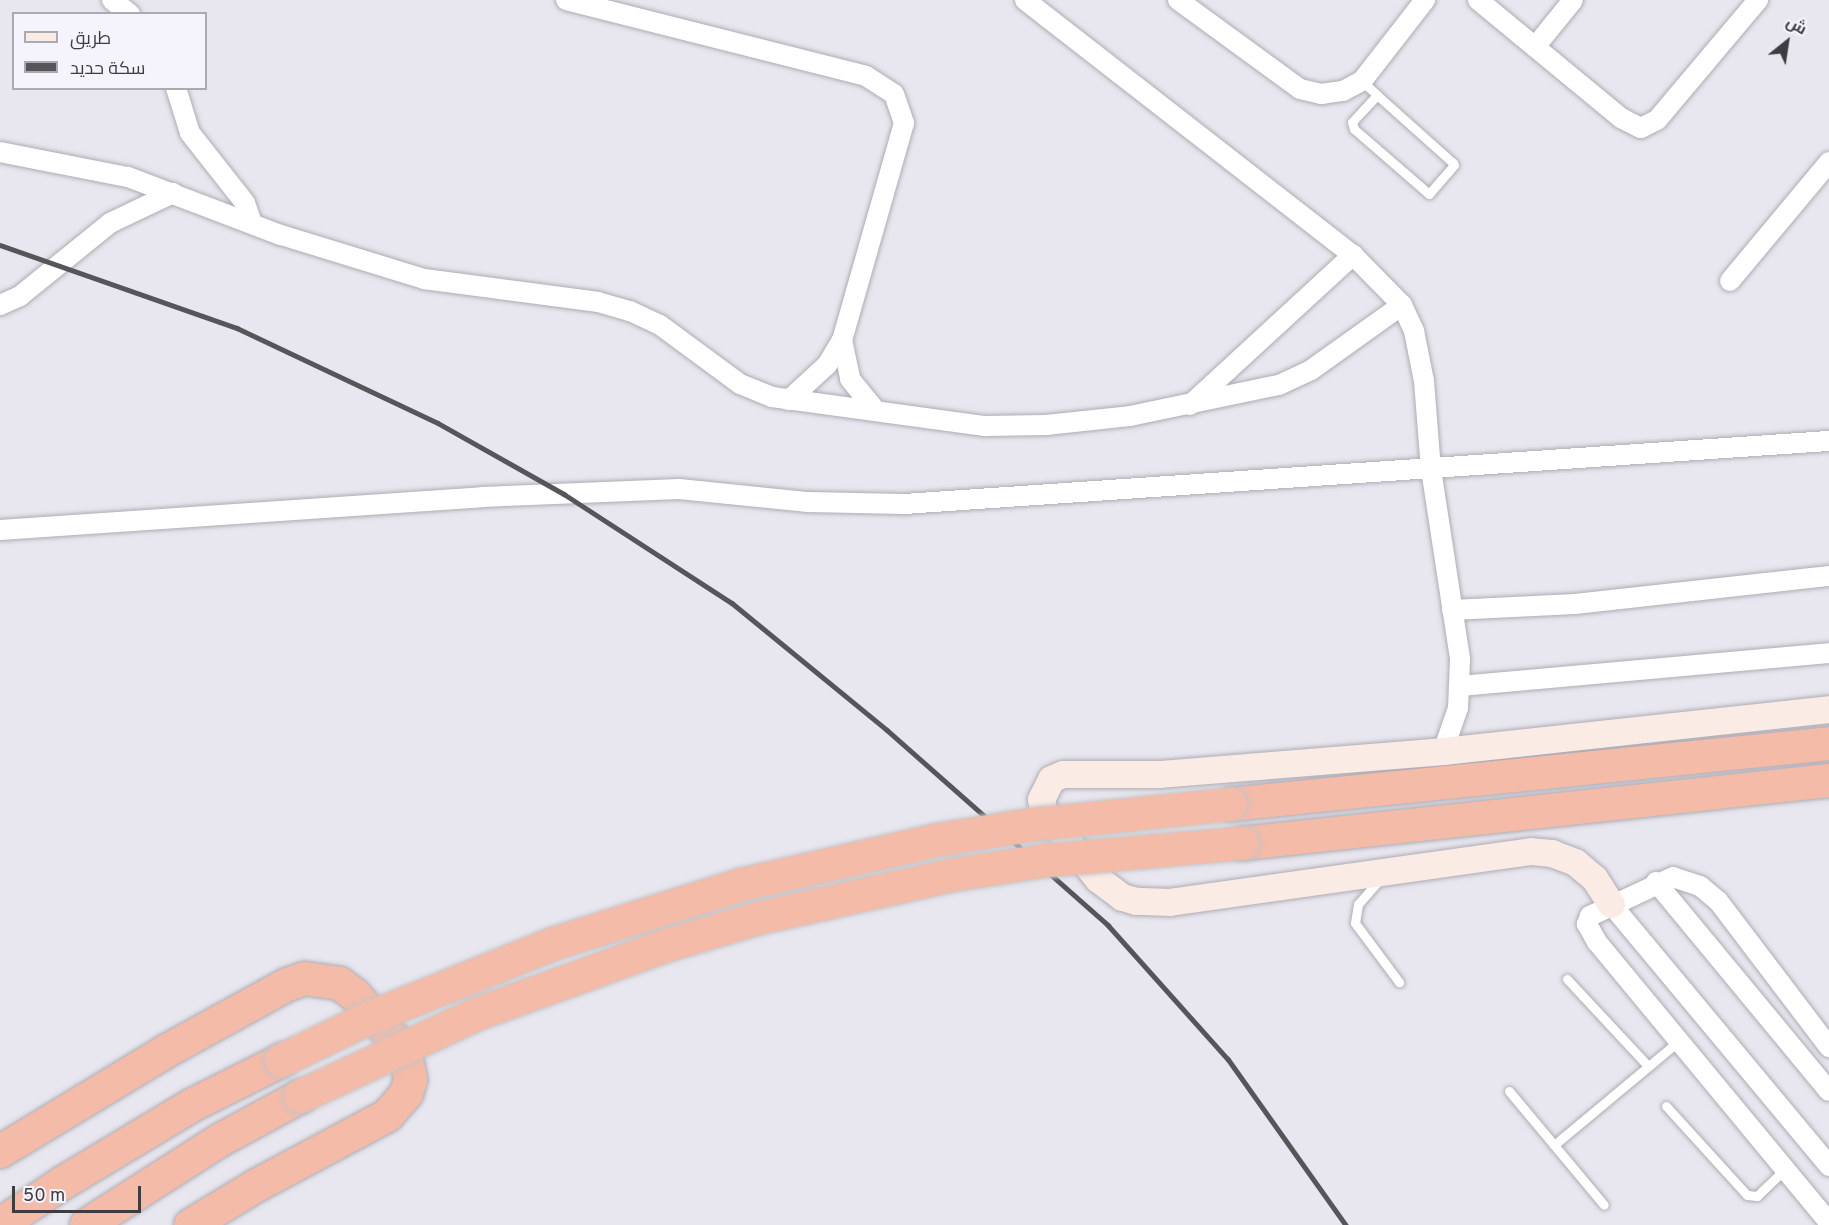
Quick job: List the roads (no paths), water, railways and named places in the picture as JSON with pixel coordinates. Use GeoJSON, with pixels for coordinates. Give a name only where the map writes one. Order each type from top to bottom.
{"type":"FeatureCollection","features":[{"type":"Feature","properties":{"kind":"highway"},"geometry":{"type":"LineString","coordinates":[[0,1224],[63,1182],[191,1106],[281,1059],[370,1017],[513,958],[647,912],[742,884],[871,854],[1033,824],[1829,743]]}},
{"type":"Feature","properties":{"kind":"highway"},"geometry":{"type":"LineString","coordinates":[[86,1225],[219,1140],[300,1096],[488,1009],[652,949],[757,918],[960,874],[1122,852],[1242,843],[1829,780]]}},
{"type":"Feature","properties":{"kind":"highway"},"geometry":{"type":"LineString","coordinates":[[0,1151],[165,1051],[287,984],[304,978],[339,983],[353,993],[404,1050],[410,1079],[406,1093],[387,1115],[256,1185],[190,1225]]}},
{"type":"Feature","properties":{"kind":"street"},"geometry":{"type":"LineString","coordinates":[[112,0],[127,12]]}},
{"type":"Feature","properties":{"kind":"street"},"geometry":{"type":"LineString","coordinates":[[566,0],[866,76],[894,94],[903,123],[842,340],[827,365],[789,400]]}},
{"type":"Feature","properties":{"kind":"street"},"geometry":{"type":"LineString","coordinates":[[1024,0],[1353,255],[1402,305],[1414,331],[1424,381],[1431,469],[1461,686],[1443,752]]}},
{"type":"Feature","properties":{"kind":"street"},"geometry":{"type":"LineString","coordinates":[[1178,0],[1300,89],[1321,94],[1342,91],[1362,81],[1425,0]]}},
{"type":"Feature","properties":{"kind":"street"},"geometry":{"type":"LineString","coordinates":[[1478,0],[1621,118],[1641,128],[1649,126],[1758,0]]}},
{"type":"Feature","properties":{"kind":"street"},"geometry":{"type":"LineString","coordinates":[[1536,47],[1573,0]]}},
{"type":"Feature","properties":{"kind":"street"},"geometry":{"type":"LineString","coordinates":[[177,90],[190,133],[245,203],[252,223]]}},
{"type":"Feature","properties":{"kind":"street"},"geometry":{"type":"LineString","coordinates":[[0,152],[110,172],[352,259],[424,279],[598,302],[630,311],[660,325],[740,384],[789,400],[985,426],[1046,425],[1190,405],[1296,379],[1402,305]]}},
{"type":"Feature","properties":{"kind":"street"},"geometry":{"type":"LineString","coordinates":[[1730,281],[1828,164]]}},
{"type":"Feature","properties":{"kind":"street"},"geometry":{"type":"LineString","coordinates":[[0,305],[20,296],[110,223],[173,193]]}},
{"type":"Feature","properties":{"kind":"street"},"geometry":{"type":"LineString","coordinates":[[1190,405],[1353,255]]}},
{"type":"Feature","properties":{"kind":"street"},"geometry":{"type":"LineString","coordinates":[[842,340],[850,379],[876,411]]}},
{"type":"Feature","properties":{"kind":"street"},"geometry":{"type":"LineString","coordinates":[[0,530],[482,497],[679,489],[808,502],[904,504],[1178,483],[1431,469],[1829,441]]}},
{"type":"Feature","properties":{"kind":"street"},"geometry":{"type":"LineString","coordinates":[[1452,610],[1575,604],[1829,576]]}},
{"type":"Feature","properties":{"kind":"street"},"geometry":{"type":"LineString","coordinates":[[1461,686],[1829,653]]}},
{"type":"Feature","properties":{"kind":"street"},"geometry":{"type":"LineString","coordinates":[[1829,709],[1443,752],[1159,774],[1063,774],[1051,779],[1041,799],[1043,810],[1098,879],[1136,902],[1170,902],[1389,868],[1541,851],[1564,857],[1585,869],[1611,904],[1829,1166]]}},
{"type":"Feature","properties":{"kind":"street"},"geometry":{"type":"LineString","coordinates":[[1829,1047],[1710,893],[1688,879],[1673,877],[1656,882],[1590,916],[1587,924],[1591,933],[1829,1222]]}},
{"type":"Feature","properties":{"kind":"street"},"geometry":{"type":"LineString","coordinates":[[1656,882],[1829,1091]]}},
{"type":"Feature","properties":{"kind":"lane"},"geometry":{"type":"LineString","coordinates":[[1362,81],[1377,94],[1454,165],[1429,194],[1354,129],[1352,122],[1377,94]]}},
{"type":"Feature","properties":{"kind":"lane"},"geometry":{"type":"LineString","coordinates":[[1389,868],[1358,904],[1355,923],[1399,982]]}},
{"type":"Feature","properties":{"kind":"lane"},"geometry":{"type":"LineString","coordinates":[[1567,978],[1648,1066]]}},
{"type":"Feature","properties":{"kind":"lane"},"geometry":{"type":"LineString","coordinates":[[1554,1144],[1680,1040]]}},
{"type":"Feature","properties":{"kind":"lane"},"geometry":{"type":"LineString","coordinates":[[1509,1091],[1604,1205]]}},
{"type":"Feature","properties":{"kind":"lane"},"geometry":{"type":"LineString","coordinates":[[1666,1106],[1746,1195],[1757,1196],[1786,1168]]}},
{"type":"Feature","properties":{"kind":"railway"},"geometry":{"type":"LineString","coordinates":[[0,245],[237,328],[438,423],[564,494],[732,603],[887,730],[1108,925],[1228,1059],[1346,1225]]}}]}
